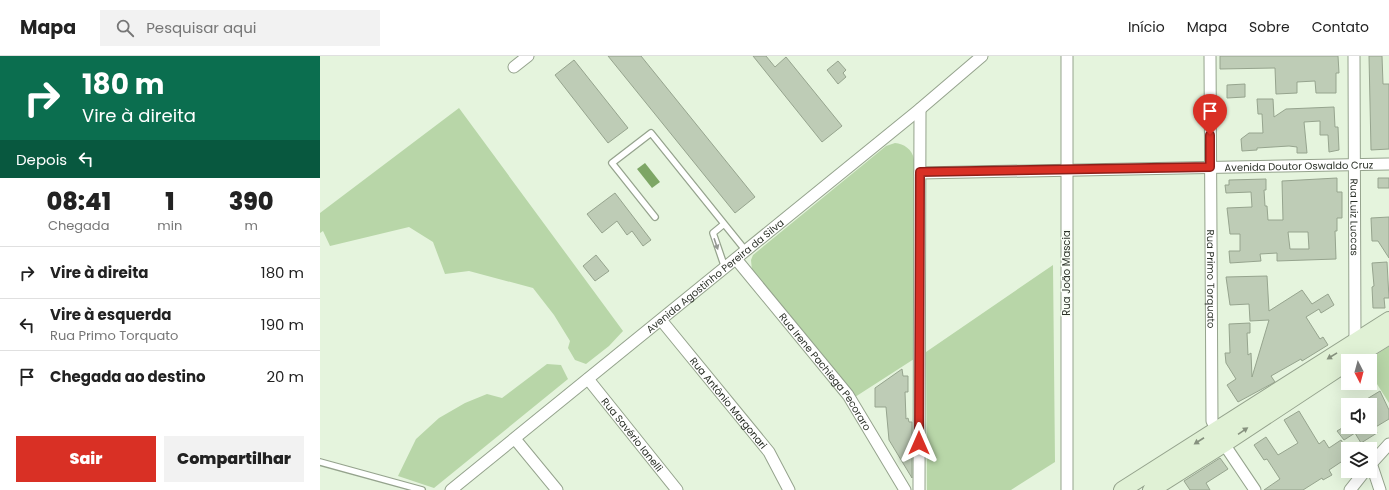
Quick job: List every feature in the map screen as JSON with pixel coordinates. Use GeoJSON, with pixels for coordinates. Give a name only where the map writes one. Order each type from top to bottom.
{"type":"FeatureCollection","features":[{"type":"Feature","properties":{"kind":"street"},"geometry":{"type":"LineString","coordinates":[[514,67],[528,56]]}},
{"type":"Feature","properties":{"kind":"street","name":"Rua João Mascia"},"geometry":{"type":"LineString","coordinates":[[1067,56],[1067,490]]}},
{"type":"Feature","properties":{"kind":"street","name":"Rua Primo Torquato"},"geometry":{"type":"LineString","coordinates":[[1210,56],[1212,421],[1224,444],[1255,490]]}},
{"type":"Feature","properties":{"kind":"street","name":"Rua Luiz Luccas"},"geometry":{"type":"LineString","coordinates":[[1353,354],[1355,165],[1354,56]]}},
{"type":"Feature","properties":{"kind":"street","name":"Avenida Agostinho Pereira da Silva"},"geometry":{"type":"LineString","coordinates":[[451,490],[920,109],[980,58]]}},
{"type":"Feature","properties":{"kind":"street"},"geometry":{"type":"LineString","coordinates":[[919,490],[920,109]]}},
{"type":"Feature","properties":{"kind":"street","name":"Avenida Doutor Oswaldo Cruz"},"geometry":{"type":"LineString","coordinates":[[920,172],[1389,164]]}},
{"type":"Feature","properties":{"kind":"street","name":"Rua Irene Pachiega Pecoraro"},"geometry":{"type":"LineString","coordinates":[[736,259],[848,395],[905,490]]}},
{"type":"Feature","properties":{"kind":"street","name":"Rua Antônio Margonari"},"geometry":{"type":"LineString","coordinates":[[661,320],[769,452],[789,490]]}},
{"type":"Feature","properties":{"kind":"street"},"geometry":{"type":"LineString","coordinates":[[1353,354],[1389,320]]}},
{"type":"Feature","properties":{"kind":"street"},"geometry":{"type":"LineString","coordinates":[[1353,354],[1389,336]]}},
{"type":"Feature","properties":{"kind":"street"},"geometry":{"type":"LineString","coordinates":[[1122,490],[1216,430],[1341,361]]}},
{"type":"Feature","properties":{"kind":"street"},"geometry":{"type":"LineString","coordinates":[[1151,490],[1224,444],[1341,362]]}},
{"type":"Feature","properties":{"kind":"street","name":"Rua Savério Ianelli"},"geometry":{"type":"LineString","coordinates":[[588,379],[677,490]]}},
{"type":"Feature","properties":{"kind":"street"},"geometry":{"type":"LineString","coordinates":[[515,439],[557,490]]}},
{"type":"Feature","properties":{"kind":"street"},"geometry":{"type":"LineString","coordinates":[[1377,457],[1389,444]]}},
{"type":"Feature","properties":{"kind":"street"},"geometry":{"type":"LineString","coordinates":[[1350,490],[1360,478]]}},
{"type":"Feature","properties":{"kind":"street"},"geometry":{"type":"LineString","coordinates":[[1374,478],[1380,490]]}},
{"type":"Feature","properties":{"kind":"lane"},"geometry":{"type":"LineString","coordinates":[[655,217],[612,163],[650,133],[746,251]]}},
{"type":"Feature","properties":{"kind":"lane"},"geometry":{"type":"LineString","coordinates":[[724,224],[713,233],[725,268]]}},
{"type":"Feature","properties":{"kind":"lane"},"geometry":{"type":"LineString","coordinates":[[320,462],[422,490]]}},
{"type":"Feature","properties":{"kind":"shaded area"},"geometry":{"type":"Polygon","coordinates":[[[459,108],[623,331],[609,346],[586,364],[575,360],[568,348],[570,341],[554,315],[533,288],[469,271],[445,274],[433,242],[409,227],[330,246],[323,231],[320,233],[320,213],[459,108]]]}},
{"type":"Feature","properties":{"kind":"shaded area"},"geometry":{"type":"Polygon","coordinates":[[[895,143],[907,148],[913,155],[914,159],[914,359],[855,397],[851,390],[752,271],[751,260],[753,255],[886,146],[895,143]]]}},
{"type":"Feature","properties":{"kind":"shaded area"},"geometry":{"type":"Polygon","coordinates":[[[645,163],[660,182],[652,188],[637,169],[645,163]]]}},
{"type":"Feature","properties":{"kind":"shaded area"},"geometry":{"type":"Polygon","coordinates":[[[1053,265],[1055,462],[1011,490],[927,490],[926,352],[1053,265]]]}},
{"type":"Feature","properties":{"kind":"shaded area"},"geometry":{"type":"Polygon","coordinates":[[[1389,346],[1389,403],[1377,384],[1377,354],[1389,346]]]}},
{"type":"Feature","properties":{"kind":"shaded area"},"geometry":{"type":"Polygon","coordinates":[[[547,364],[561,365],[568,379],[434,488],[398,476],[416,439],[439,418],[465,403],[487,394],[502,398],[547,364]]]}},
{"type":"Feature","properties":{"kind":"building"},"geometry":{"type":"Polygon","coordinates":[[[608,56],[641,56],[755,197],[735,213],[608,56]]]}},
{"type":"Feature","properties":{"kind":"building"},"geometry":{"type":"Polygon","coordinates":[[[753,56],[766,56],[775,67],[786,57],[842,126],[822,142],[753,56]]]}},
{"type":"Feature","properties":{"kind":"building"},"geometry":{"type":"Polygon","coordinates":[[[1220,56],[1338,56],[1339,73],[1336,73],[1336,93],[1316,93],[1315,81],[1297,82],[1297,93],[1276,94],[1275,68],[1220,69],[1220,56]]]}},
{"type":"Feature","properties":{"kind":"building"},"geometry":{"type":"Polygon","coordinates":[[[1369,56],[1382,56],[1383,84],[1389,84],[1389,149],[1371,150],[1369,56]]]}},
{"type":"Feature","properties":{"kind":"building"},"geometry":{"type":"Polygon","coordinates":[[[574,60],[628,128],[608,143],[555,75],[574,60]]]}},
{"type":"Feature","properties":{"kind":"building"},"geometry":{"type":"Polygon","coordinates":[[[838,61],[846,70],[843,73],[846,77],[838,84],[827,70],[838,61]]]}},
{"type":"Feature","properties":{"kind":"building"},"geometry":{"type":"Polygon","coordinates":[[[1245,84],[1245,97],[1227,98],[1227,85],[1245,84]]]}},
{"type":"Feature","properties":{"kind":"building"},"geometry":{"type":"Polygon","coordinates":[[[1257,99],[1273,99],[1274,117],[1286,109],[1334,107],[1335,127],[1338,127],[1339,150],[1329,152],[1328,135],[1320,135],[1320,121],[1304,122],[1307,153],[1297,153],[1297,147],[1289,146],[1257,148],[1257,150],[1242,151],[1241,139],[1249,133],[1263,133],[1262,114],[1258,114],[1257,99]]]}},
{"type":"Feature","properties":{"kind":"building"},"geometry":{"type":"Polygon","coordinates":[[[1337,178],[1337,192],[1342,192],[1342,218],[1337,218],[1337,231],[1335,231],[1336,259],[1277,261],[1277,253],[1260,254],[1261,261],[1230,263],[1229,251],[1240,251],[1240,234],[1230,234],[1227,208],[1252,207],[1251,192],[1226,193],[1225,185],[1229,185],[1229,180],[1266,179],[1266,190],[1264,190],[1268,220],[1283,220],[1282,181],[1337,178]],[[1288,232],[1290,249],[1309,249],[1308,232],[1288,232]]]}},
{"type":"Feature","properties":{"kind":"building"},"geometry":{"type":"Polygon","coordinates":[[[1378,178],[1389,178],[1389,188],[1378,188],[1378,178]]]}},
{"type":"Feature","properties":{"kind":"building"},"geometry":{"type":"Polygon","coordinates":[[[615,193],[651,240],[643,246],[632,231],[627,235],[617,221],[602,233],[587,214],[615,193]]]}},
{"type":"Feature","properties":{"kind":"building"},"geometry":{"type":"Polygon","coordinates":[[[1389,217],[1389,258],[1378,241],[1372,241],[1371,218],[1389,217]]]}},
{"type":"Feature","properties":{"kind":"building"},"geometry":{"type":"Polygon","coordinates":[[[596,255],[609,271],[595,281],[583,266],[596,255]]]}},
{"type":"Feature","properties":{"kind":"building"},"geometry":{"type":"Polygon","coordinates":[[[1387,262],[1389,298],[1384,298],[1385,308],[1373,308],[1372,287],[1374,286],[1372,263],[1387,262]]]}},
{"type":"Feature","properties":{"kind":"building"},"geometry":{"type":"Polygon","coordinates":[[[1267,276],[1269,311],[1302,290],[1312,304],[1328,294],[1334,305],[1321,313],[1319,309],[1306,317],[1320,339],[1323,337],[1328,345],[1302,361],[1301,359],[1271,376],[1275,382],[1238,402],[1227,385],[1236,379],[1226,363],[1225,353],[1230,353],[1229,324],[1250,323],[1250,333],[1247,333],[1248,355],[1251,353],[1252,377],[1269,320],[1250,321],[1249,304],[1230,305],[1226,277],[1267,276]]]}},
{"type":"Feature","properties":{"kind":"building"},"geometry":{"type":"Polygon","coordinates":[[[902,369],[903,376],[908,376],[908,392],[905,392],[906,419],[908,418],[909,422],[912,422],[912,478],[889,440],[886,407],[875,407],[875,388],[902,369]]]}},
{"type":"Feature","properties":{"kind":"building"},"geometry":{"type":"Polygon","coordinates":[[[1380,391],[1389,410],[1389,419],[1377,426],[1377,398],[1368,398],[1380,391]]]}},
{"type":"Feature","properties":{"kind":"building"},"geometry":{"type":"Polygon","coordinates":[[[1299,411],[1319,444],[1324,440],[1329,448],[1341,440],[1342,442],[1341,442],[1341,462],[1329,470],[1332,475],[1323,480],[1322,478],[1303,490],[1264,490],[1280,479],[1267,459],[1264,460],[1254,445],[1266,437],[1278,455],[1298,443],[1284,420],[1299,411]]]}},
{"type":"Feature","properties":{"kind":"building"},"geometry":{"type":"Polygon","coordinates":[[[1341,429],[1341,434],[1353,434],[1344,440],[1337,431],[1341,429]]]}},
{"type":"Feature","properties":{"kind":"building"},"geometry":{"type":"Polygon","coordinates":[[[1356,434],[1375,434],[1363,442],[1360,442],[1356,434]]]}},
{"type":"Feature","properties":{"kind":"building"},"geometry":{"type":"Polygon","coordinates":[[[1220,458],[1228,469],[1206,483],[1210,490],[1190,490],[1184,481],[1220,458]]]}},
{"type":"Feature","properties":{"kind":"route"},"geometry":{"type":"LineString","coordinates":[[919,443],[920,172],[1210,167],[1210,135]]}}]}
